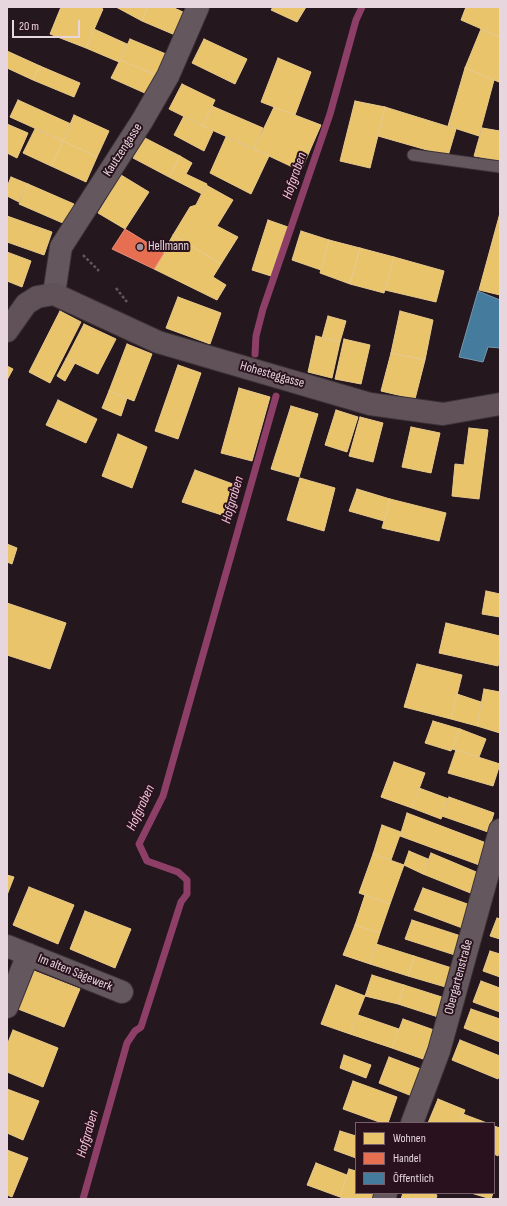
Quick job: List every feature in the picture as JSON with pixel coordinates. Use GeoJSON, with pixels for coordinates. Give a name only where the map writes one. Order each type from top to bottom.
{"type":"FeatureCollection","features":[{"type":"Feature","properties":{"kind":"main road"},"geometry":{"type":"LineString","coordinates":[[7,331],[26,304],[37,297],[54,294]]}},
{"type":"Feature","properties":{"kind":"main road","name":"Hohesteggasse"},"geometry":{"type":"LineString","coordinates":[[54,294],[158,342],[370,404],[443,414],[500,404]]}},
{"type":"Feature","properties":{"kind":"street","name":"Kautzengasse"},"geometry":{"type":"LineString","coordinates":[[54,294],[61,247],[142,121],[168,76],[198,7]]}},
{"type":"Feature","properties":{"kind":"street","name":"Obergartenstraße"},"geometry":{"type":"LineString","coordinates":[[412,1122],[439,1051],[500,830]]}},
{"type":"Feature","properties":{"kind":"street","name":"Im alten Sägewerk"},"geometry":{"type":"LineString","coordinates":[[7,946],[122,992]]}},
{"type":"Feature","properties":{"kind":"street","name":"Im alten Sägewerk"},"geometry":{"type":"LineString","coordinates":[[7,1008],[28,954]]}},
{"type":"Feature","properties":{"kind":"lane"},"geometry":{"type":"LineString","coordinates":[[413,155],[500,167]]}},
{"type":"Feature","properties":{"kind":"building: Wohnen"},"geometry":{"type":"Polygon","coordinates":[[[61,7],[99,7],[103,9],[86,48],[50,34],[61,7]]]}},
{"type":"Feature","properties":{"kind":"building: Wohnen"},"geometry":{"type":"Polygon","coordinates":[[[116,7],[147,7],[142,21],[116,7]]]}},
{"type":"Feature","properties":{"kind":"building: Wohnen"},"geometry":{"type":"Polygon","coordinates":[[[147,7],[172,7],[183,12],[175,35],[142,21],[147,7]]]}},
{"type":"Feature","properties":{"kind":"building: Wohnen"},"geometry":{"type":"Polygon","coordinates":[[[273,7],[306,7],[297,22],[271,10],[273,7]]]}},
{"type":"Feature","properties":{"kind":"building: Wohnen"},"geometry":{"type":"Polygon","coordinates":[[[466,7],[500,7],[500,37],[461,20],[466,7]]]}},
{"type":"Feature","properties":{"kind":"building: Wohnen"},"geometry":{"type":"Polygon","coordinates":[[[94,29],[127,44],[119,62],[86,48],[94,29]]]}},
{"type":"Feature","properties":{"kind":"building: Wohnen"},"geometry":{"type":"Polygon","coordinates":[[[481,29],[500,37],[499,82],[465,68],[481,29]]]}},
{"type":"Feature","properties":{"kind":"building: Wohnen"},"geometry":{"type":"Polygon","coordinates":[[[130,39],[166,54],[156,75],[120,60],[130,39]]]}},
{"type":"Feature","properties":{"kind":"building: Wohnen"},"geometry":{"type":"Polygon","coordinates":[[[204,39],[247,59],[235,84],[192,63],[204,39]]]}},
{"type":"Feature","properties":{"kind":"building: Wohnen"},"geometry":{"type":"Polygon","coordinates":[[[7,51],[40,66],[33,80],[7,68],[7,51]]]}},
{"type":"Feature","properties":{"kind":"building: Wohnen"},"geometry":{"type":"Polygon","coordinates":[[[278,58],[311,72],[295,115],[261,102],[278,58]]]}},
{"type":"Feature","properties":{"kind":"building: Wohnen"},"geometry":{"type":"Polygon","coordinates":[[[120,60],[156,75],[147,94],[111,78],[120,60]]]}},
{"type":"Feature","properties":{"kind":"building: Wohnen"},"geometry":{"type":"Polygon","coordinates":[[[40,66],[80,83],[74,97],[33,80],[40,66]]]}},
{"type":"Feature","properties":{"kind":"building: Wohnen"},"geometry":{"type":"Polygon","coordinates":[[[465,68],[494,80],[479,136],[448,126],[465,68]]]}},
{"type":"Feature","properties":{"kind":"building: Wohnen"},"geometry":{"type":"Polygon","coordinates":[[[182,84],[215,100],[203,126],[169,109],[182,84]]]}},
{"type":"Feature","properties":{"kind":"building: Wohnen"},"geometry":{"type":"Polygon","coordinates":[[[18,100],[71,124],[63,141],[10,117],[18,100]]]}},
{"type":"Feature","properties":{"kind":"building: Wohnen"},"geometry":{"type":"Polygon","coordinates":[[[355,101],[385,107],[370,168],[340,161],[355,101]]]}},
{"type":"Feature","properties":{"kind":"building: Wohnen"},"geometry":{"type":"Polygon","coordinates":[[[212,106],[263,128],[254,149],[203,126],[212,106]]]}},
{"type":"Feature","properties":{"kind":"building: Wohnen"},"geometry":{"type":"Polygon","coordinates":[[[274,107],[321,125],[301,171],[254,149],[274,107]]]}},
{"type":"Feature","properties":{"kind":"building: Wohnen"},"geometry":{"type":"Polygon","coordinates":[[[385,107],[456,129],[448,156],[378,136],[385,107]]]}},
{"type":"Feature","properties":{"kind":"building: Wohnen"},"geometry":{"type":"Polygon","coordinates":[[[74,115],[109,131],[97,157],[63,141],[74,115]]]}},
{"type":"Feature","properties":{"kind":"building: Wohnen"},"geometry":{"type":"Polygon","coordinates":[[[184,116],[213,131],[204,151],[174,135],[184,116]]]}},
{"type":"Feature","properties":{"kind":"building: Wohnen"},"geometry":{"type":"Polygon","coordinates":[[[7,124],[28,133],[17,158],[7,153],[7,124]]]}},
{"type":"Feature","properties":{"kind":"building: Wohnen"},"geometry":{"type":"Polygon","coordinates":[[[482,128],[500,131],[500,161],[474,156],[482,128]]]}},
{"type":"Feature","properties":{"kind":"building: Wohnen"},"geometry":{"type":"Polygon","coordinates":[[[35,129],[63,141],[51,166],[23,153],[35,129]]]}},
{"type":"Feature","properties":{"kind":"building: Wohnen"},"geometry":{"type":"Polygon","coordinates":[[[226,137],[269,156],[251,194],[210,173],[226,137]]]}},
{"type":"Feature","properties":{"kind":"building: Wohnen"},"geometry":{"type":"Polygon","coordinates":[[[145,138],[180,156],[169,177],[133,158],[145,138]]]}},
{"type":"Feature","properties":{"kind":"building: Wohnen"},"geometry":{"type":"Polygon","coordinates":[[[63,141],[97,157],[86,182],[51,166],[63,141]]]}},
{"type":"Feature","properties":{"kind":"building: Wohnen"},"geometry":{"type":"Polygon","coordinates":[[[180,156],[192,163],[186,174],[207,184],[202,194],[169,177],[180,156]]]}},
{"type":"Feature","properties":{"kind":"building: Wohnen"},"geometry":{"type":"Polygon","coordinates":[[[121,175],[149,192],[125,229],[98,213],[121,175]]]}},
{"type":"Feature","properties":{"kind":"building: Wohnen"},"geometry":{"type":"Polygon","coordinates":[[[11,177],[28,184],[19,202],[7,196],[7,187],[11,177]]]}},
{"type":"Feature","properties":{"kind":"building: Wohnen"},"geometry":{"type":"Polygon","coordinates":[[[28,184],[74,204],[65,224],[19,204],[28,184]]]}},
{"type":"Feature","properties":{"kind":"building: Wohnen"},"geometry":{"type":"Polygon","coordinates":[[[206,185],[233,200],[217,226],[238,237],[221,264],[173,235],[190,207],[196,205],[206,185]]]}},
{"type":"Feature","properties":{"kind":"building: Wohnen"},"geometry":{"type":"Polygon","coordinates":[[[500,213],[500,295],[479,290],[500,213]]]}},
{"type":"Feature","properties":{"kind":"building: Wohnen"},"geometry":{"type":"Polygon","coordinates":[[[7,216],[52,232],[44,255],[7,242],[7,216]]]}},
{"type":"Feature","properties":{"kind":"building: Wohnen"},"geometry":{"type":"Polygon","coordinates":[[[268,220],[288,227],[271,276],[252,270],[268,220]]]}},
{"type":"Feature","properties":{"kind":"building: Wohnen"},"geometry":{"type":"Polygon","coordinates":[[[301,231],[329,240],[321,270],[292,260],[301,231]]]}},
{"type":"Feature","properties":{"kind":"building: Wohnen"},"geometry":{"type":"Polygon","coordinates":[[[173,235],[221,264],[213,277],[226,285],[217,300],[154,269],[173,235]]]}},
{"type":"Feature","properties":{"kind":"building: Wohnen"},"geometry":{"type":"Polygon","coordinates":[[[329,240],[360,248],[350,284],[320,273],[329,240]]]}},
{"type":"Feature","properties":{"kind":"building: Wohnen"},"geometry":{"type":"Polygon","coordinates":[[[360,248],[394,257],[384,293],[350,284],[360,248]]]}},
{"type":"Feature","properties":{"kind":"building: Wohnen"},"geometry":{"type":"Polygon","coordinates":[[[7,252],[31,261],[22,287],[7,281],[7,252]]]}},
{"type":"Feature","properties":{"kind":"building: Wohnen"},"geometry":{"type":"Polygon","coordinates":[[[394,257],[444,271],[436,302],[385,290],[394,257]]]}},
{"type":"Feature","properties":{"kind":"building: Wohnen"},"geometry":{"type":"Polygon","coordinates":[[[178,297],[221,313],[210,344],[166,328],[178,297]]]}},
{"type":"Feature","properties":{"kind":"building: Wohnen"},"geometry":{"type":"Polygon","coordinates":[[[60,311],[81,322],[50,383],[29,372],[60,311]]]}},
{"type":"Feature","properties":{"kind":"building: Wohnen"},"geometry":{"type":"Polygon","coordinates":[[[400,311],[433,320],[425,360],[391,353],[400,311]]]}},
{"type":"Feature","properties":{"kind":"building: Wohnen"},"geometry":{"type":"Polygon","coordinates":[[[328,316],[346,321],[340,342],[322,338],[328,316]]]}},
{"type":"Feature","properties":{"kind":"building: Wohnen"},"geometry":{"type":"Polygon","coordinates":[[[84,324],[116,339],[98,374],[66,359],[84,324]]]}},
{"type":"Feature","properties":{"kind":"building: Wohnen"},"geometry":{"type":"Polygon","coordinates":[[[316,336],[340,342],[332,378],[308,372],[316,336]]]}},
{"type":"Feature","properties":{"kind":"building: Wohnen"},"geometry":{"type":"Polygon","coordinates":[[[344,339],[370,345],[361,384],[335,379],[344,339]]]}},
{"type":"Feature","properties":{"kind":"building: Wohnen"},"geometry":{"type":"Polygon","coordinates":[[[127,344],[152,354],[134,401],[109,391],[127,344]]]}},
{"type":"Feature","properties":{"kind":"building: Wohnen"},"geometry":{"type":"Polygon","coordinates":[[[391,353],[425,360],[415,399],[381,391],[391,353]]]}},
{"type":"Feature","properties":{"kind":"building: Wohnen"},"geometry":{"type":"Polygon","coordinates":[[[66,359],[75,363],[65,381],[57,376],[66,359]]]}},
{"type":"Feature","properties":{"kind":"building: Wohnen"},"geometry":{"type":"Polygon","coordinates":[[[178,365],[201,373],[178,439],[155,431],[178,365]]]}},
{"type":"Feature","properties":{"kind":"building: Wohnen"},"geometry":{"type":"Polygon","coordinates":[[[7,366],[13,369],[7,380],[7,366]]]}},
{"type":"Feature","properties":{"kind":"building: Wohnen"},"geometry":{"type":"Polygon","coordinates":[[[239,388],[270,397],[252,461],[221,453],[239,388]]]}},
{"type":"Feature","properties":{"kind":"building: Wohnen"},"geometry":{"type":"Polygon","coordinates":[[[109,391],[127,398],[121,416],[102,408],[109,391]]]}},
{"type":"Feature","properties":{"kind":"building: Wohnen"},"geometry":{"type":"Polygon","coordinates":[[[58,400],[97,419],[86,443],[46,425],[58,400]]]}},
{"type":"Feature","properties":{"kind":"building: Wohnen"},"geometry":{"type":"Polygon","coordinates":[[[291,406],[318,414],[299,477],[271,469],[291,406]]]}},
{"type":"Feature","properties":{"kind":"building: Wohnen"},"geometry":{"type":"Polygon","coordinates":[[[336,410],[358,417],[347,452],[325,445],[336,410]]]}},
{"type":"Feature","properties":{"kind":"building: Wohnen"},"geometry":{"type":"Polygon","coordinates":[[[360,417],[383,423],[373,462],[349,456],[360,417]]]}},
{"type":"Feature","properties":{"kind":"building: Wohnen"},"geometry":{"type":"Polygon","coordinates":[[[411,427],[440,433],[431,473],[402,467],[411,427]]]}},
{"type":"Feature","properties":{"kind":"building: Wohnen"},"geometry":{"type":"Polygon","coordinates":[[[469,428],[488,430],[479,499],[452,496],[455,464],[464,465],[469,428]]]}},
{"type":"Feature","properties":{"kind":"building: Wohnen"},"geometry":{"type":"Polygon","coordinates":[[[118,434],[147,447],[132,488],[102,476],[118,434]]]}},
{"type":"Feature","properties":{"kind":"building: Wohnen"},"geometry":{"type":"Polygon","coordinates":[[[195,470],[241,487],[231,518],[182,502],[195,470]]]}},
{"type":"Feature","properties":{"kind":"building: Wohnen"},"geometry":{"type":"Polygon","coordinates":[[[300,478],[335,488],[324,531],[287,520],[300,478]]]}},
{"type":"Feature","properties":{"kind":"building: Wohnen"},"geometry":{"type":"Polygon","coordinates":[[[357,489],[390,499],[384,521],[349,511],[357,489]]]}},
{"type":"Feature","properties":{"kind":"building: Wohnen"},"geometry":{"type":"Polygon","coordinates":[[[390,499],[446,513],[439,541],[382,528],[390,499]]]}},
{"type":"Feature","properties":{"kind":"building: Wohnen"},"geometry":{"type":"Polygon","coordinates":[[[7,544],[17,548],[12,564],[7,562],[7,544]]]}},
{"type":"Feature","properties":{"kind":"building: Wohnen"},"geometry":{"type":"Polygon","coordinates":[[[486,591],[500,594],[500,617],[482,614],[486,591]]]}},
{"type":"Feature","properties":{"kind":"building: Wohnen"},"geometry":{"type":"Polygon","coordinates":[[[7,603],[66,623],[50,669],[7,655],[7,603]]]}},
{"type":"Feature","properties":{"kind":"building: Wohnen"},"geometry":{"type":"Polygon","coordinates":[[[446,623],[500,636],[500,658],[498,666],[439,653],[446,623]]]}},
{"type":"Feature","properties":{"kind":"building: Wohnen"},"geometry":{"type":"Polygon","coordinates":[[[417,664],[462,675],[451,719],[404,707],[417,664]]]}},
{"type":"Feature","properties":{"kind":"building: Wohnen"},"geometry":{"type":"Polygon","coordinates":[[[484,689],[500,692],[500,733],[477,726],[484,689]]]}},
{"type":"Feature","properties":{"kind":"building: Wohnen"},"geometry":{"type":"Polygon","coordinates":[[[457,694],[481,702],[477,726],[451,719],[457,694]]]}},
{"type":"Feature","properties":{"kind":"building: Wohnen"},"geometry":{"type":"Polygon","coordinates":[[[433,721],[460,729],[451,751],[425,743],[433,721]]]}},
{"type":"Feature","properties":{"kind":"building: Wohnen"},"geometry":{"type":"Polygon","coordinates":[[[460,729],[486,739],[479,757],[452,749],[460,729]]]}},
{"type":"Feature","properties":{"kind":"building: Wohnen"},"geometry":{"type":"Polygon","coordinates":[[[456,750],[500,764],[493,786],[448,773],[456,750]]]}},
{"type":"Feature","properties":{"kind":"building: Wohnen"},"geometry":{"type":"Polygon","coordinates":[[[394,762],[425,773],[412,808],[381,797],[394,762]]]}},
{"type":"Feature","properties":{"kind":"building: Wohnen"},"geometry":{"type":"Polygon","coordinates":[[[419,788],[449,799],[441,819],[412,808],[419,788]]]}},
{"type":"Feature","properties":{"kind":"building: Wohnen"},"geometry":{"type":"Polygon","coordinates":[[[449,797],[494,813],[488,832],[442,816],[449,797]]]}},
{"type":"Feature","properties":{"kind":"building: Wohnen"},"geometry":{"type":"Polygon","coordinates":[[[407,813],[489,844],[482,866],[400,836],[407,813]]]}},
{"type":"Feature","properties":{"kind":"building: Wohnen"},"geometry":{"type":"Polygon","coordinates":[[[382,825],[401,832],[391,860],[373,854],[382,825]]]}},
{"type":"Feature","properties":{"kind":"building: Wohnen"},"geometry":{"type":"Polygon","coordinates":[[[409,851],[428,859],[423,874],[404,865],[409,851]]]}},
{"type":"Feature","properties":{"kind":"building: Wohnen"},"geometry":{"type":"Polygon","coordinates":[[[431,853],[481,874],[473,894],[423,874],[431,853]]]}},
{"type":"Feature","properties":{"kind":"building: Wohnen"},"geometry":{"type":"Polygon","coordinates":[[[373,854],[404,865],[390,904],[359,893],[373,854]]]}},
{"type":"Feature","properties":{"kind":"building: Wohnen"},"geometry":{"type":"Polygon","coordinates":[[[7,875],[14,877],[7,895],[7,875]]]}},
{"type":"Feature","properties":{"kind":"building: Wohnen"},"geometry":{"type":"Polygon","coordinates":[[[29,887],[74,905],[58,944],[13,925],[29,887]]]}},
{"type":"Feature","properties":{"kind":"building: Wohnen"},"geometry":{"type":"Polygon","coordinates":[[[423,888],[473,906],[465,929],[414,910],[423,888]]]}},
{"type":"Feature","properties":{"kind":"building: Wohnen"},"geometry":{"type":"Polygon","coordinates":[[[365,895],[390,904],[380,933],[355,925],[365,895]]]}},
{"type":"Feature","properties":{"kind":"building: Wohnen"},"geometry":{"type":"Polygon","coordinates":[[[85,911],[131,929],[115,968],[70,949],[85,911]]]}},
{"type":"Feature","properties":{"kind":"building: Wohnen"},"geometry":{"type":"Polygon","coordinates":[[[497,918],[500,919],[500,939],[490,936],[497,918]]]}},
{"type":"Feature","properties":{"kind":"building: Wohnen"},"geometry":{"type":"Polygon","coordinates":[[[412,920],[464,937],[458,956],[405,939],[412,920]]]}},
{"type":"Feature","properties":{"kind":"building: Wohnen"},"geometry":{"type":"Polygon","coordinates":[[[355,925],[380,933],[370,964],[343,955],[355,925]]]}},
{"type":"Feature","properties":{"kind":"building: Wohnen"},"geometry":{"type":"Polygon","coordinates":[[[376,944],[414,956],[408,976],[370,964],[376,944]]]}},
{"type":"Feature","properties":{"kind":"building: Wohnen"},"geometry":{"type":"Polygon","coordinates":[[[490,951],[500,954],[500,977],[483,971],[490,951]]]}},
{"type":"Feature","properties":{"kind":"building: Wohnen"},"geometry":{"type":"Polygon","coordinates":[[[414,956],[455,969],[449,988],[408,976],[414,956]]]}},
{"type":"Feature","properties":{"kind":"building: Wohnen"},"geometry":{"type":"Polygon","coordinates":[[[34,971],[80,989],[64,1027],[18,1009],[34,971]]]}},
{"type":"Feature","properties":{"kind":"building: Wohnen"},"geometry":{"type":"Polygon","coordinates":[[[372,975],[404,985],[398,1004],[365,996],[372,975]]]}},
{"type":"Feature","properties":{"kind":"building: Wohnen"},"geometry":{"type":"Polygon","coordinates":[[[481,981],[500,988],[500,1012],[473,1002],[481,981]]]}},
{"type":"Feature","properties":{"kind":"building: Wohnen"},"geometry":{"type":"Polygon","coordinates":[[[336,985],[365,996],[350,1034],[321,1024],[336,985]]]}},
{"type":"Feature","properties":{"kind":"building: Wohnen"},"geometry":{"type":"Polygon","coordinates":[[[404,985],[445,998],[438,1017],[398,1004],[404,985]]]}},
{"type":"Feature","properties":{"kind":"building: Wohnen"},"geometry":{"type":"Polygon","coordinates":[[[471,1009],[500,1019],[500,1042],[464,1028],[471,1009]]]}},
{"type":"Feature","properties":{"kind":"building: Wohnen"},"geometry":{"type":"Polygon","coordinates":[[[358,1015],[399,1029],[392,1048],[350,1034],[358,1015]]]}},
{"type":"Feature","properties":{"kind":"building: Wohnen"},"geometry":{"type":"Polygon","coordinates":[[[403,1019],[434,1030],[423,1059],[392,1048],[403,1019]]]}},
{"type":"Feature","properties":{"kind":"building: Wohnen"},"geometry":{"type":"Polygon","coordinates":[[[13,1030],[58,1048],[43,1087],[7,1072],[7,1045],[13,1030]]]}},
{"type":"Feature","properties":{"kind":"building: Wohnen"},"geometry":{"type":"Polygon","coordinates":[[[460,1040],[500,1056],[500,1073],[498,1079],[452,1060],[460,1040]]]}},
{"type":"Feature","properties":{"kind":"building: Wohnen"},"geometry":{"type":"Polygon","coordinates":[[[344,1055],[371,1065],[366,1078],[340,1068],[344,1055]]]}},
{"type":"Feature","properties":{"kind":"building: Wohnen"},"geometry":{"type":"Polygon","coordinates":[[[389,1057],[421,1069],[412,1096],[379,1083],[389,1057]]]}},
{"type":"Feature","properties":{"kind":"building: Wohnen"},"geometry":{"type":"Polygon","coordinates":[[[353,1081],[397,1097],[388,1122],[379,1122],[343,1109],[353,1081]]]}},
{"type":"Feature","properties":{"kind":"building: Wohnen"},"geometry":{"type":"Polygon","coordinates":[[[7,1089],[39,1101],[23,1140],[7,1133],[7,1089]]]}},
{"type":"Feature","properties":{"kind":"building: Wohnen"},"geometry":{"type":"Polygon","coordinates":[[[438,1099],[465,1110],[460,1122],[428,1122],[438,1099]]]}},
{"type":"Feature","properties":{"kind":"building: Wohnen"},"geometry":{"type":"Polygon","coordinates":[[[463,1114],[484,1122],[460,1122],[463,1114]]]}},
{"type":"Feature","properties":{"kind":"building: Wohnen"},"geometry":{"type":"Polygon","coordinates":[[[495,1126],[500,1128],[500,1151],[498,1156],[495,1154],[495,1126]]]}},
{"type":"Feature","properties":{"kind":"building: Wohnen"},"geometry":{"type":"Polygon","coordinates":[[[340,1131],[355,1136],[355,1158],[334,1150],[340,1131]]]}},
{"type":"Feature","properties":{"kind":"building: Wohnen"},"geometry":{"type":"Polygon","coordinates":[[[7,1150],[28,1158],[12,1197],[7,1195],[7,1150]]]}},
{"type":"Feature","properties":{"kind":"building: Wohnen"},"geometry":{"type":"Polygon","coordinates":[[[316,1163],[347,1175],[340,1197],[307,1185],[316,1163]]]}},
{"type":"Feature","properties":{"kind":"building: Wohnen"},"geometry":{"type":"Polygon","coordinates":[[[349,1169],[355,1171],[355,1194],[377,1194],[375,1199],[346,1199],[340,1197],[349,1169]]]}},
{"type":"Feature","properties":{"kind":"building: Wohnen"},"geometry":{"type":"Polygon","coordinates":[[[403,1194],[437,1195],[436,1199],[401,1199],[403,1194]]]}},
{"type":"Feature","properties":{"kind":"building: Wohnen"},"geometry":{"type":"Polygon","coordinates":[[[474,1194],[493,1194],[491,1199],[474,1194]]]}},
{"type":"Feature","properties":{"kind":"building: Handel"},"geometry":{"type":"Polygon","coordinates":[[[125,229],[164,253],[154,269],[112,249],[125,229]]]}},
{"type":"Feature","properties":{"kind":"building: Öffentlich"},"geometry":{"type":"Polygon","coordinates":[[[478,291],[500,300],[500,348],[488,347],[483,362],[459,357],[478,291]]]}},
{"type":"Feature","properties":{"kind":"waterway","name":"Hofgraben"},"geometry":{"type":"LineString","coordinates":[[255,354],[256,336],[263,309],[330,114],[356,20],[362,7]]}},
{"type":"Feature","properties":{"kind":"waterway","name":"Hofgraben"},"geometry":{"type":"LineString","coordinates":[[83,1199],[127,1043],[135,1031],[141,1027],[181,902],[187,894],[187,880],[178,872],[147,861],[139,844],[163,796],[276,396]]}},
{"type":"Feature","properties":{"kind":"place","name":"Hellmann"},"geometry":{"type":"Point","coordinates":[140,247]}}]}
